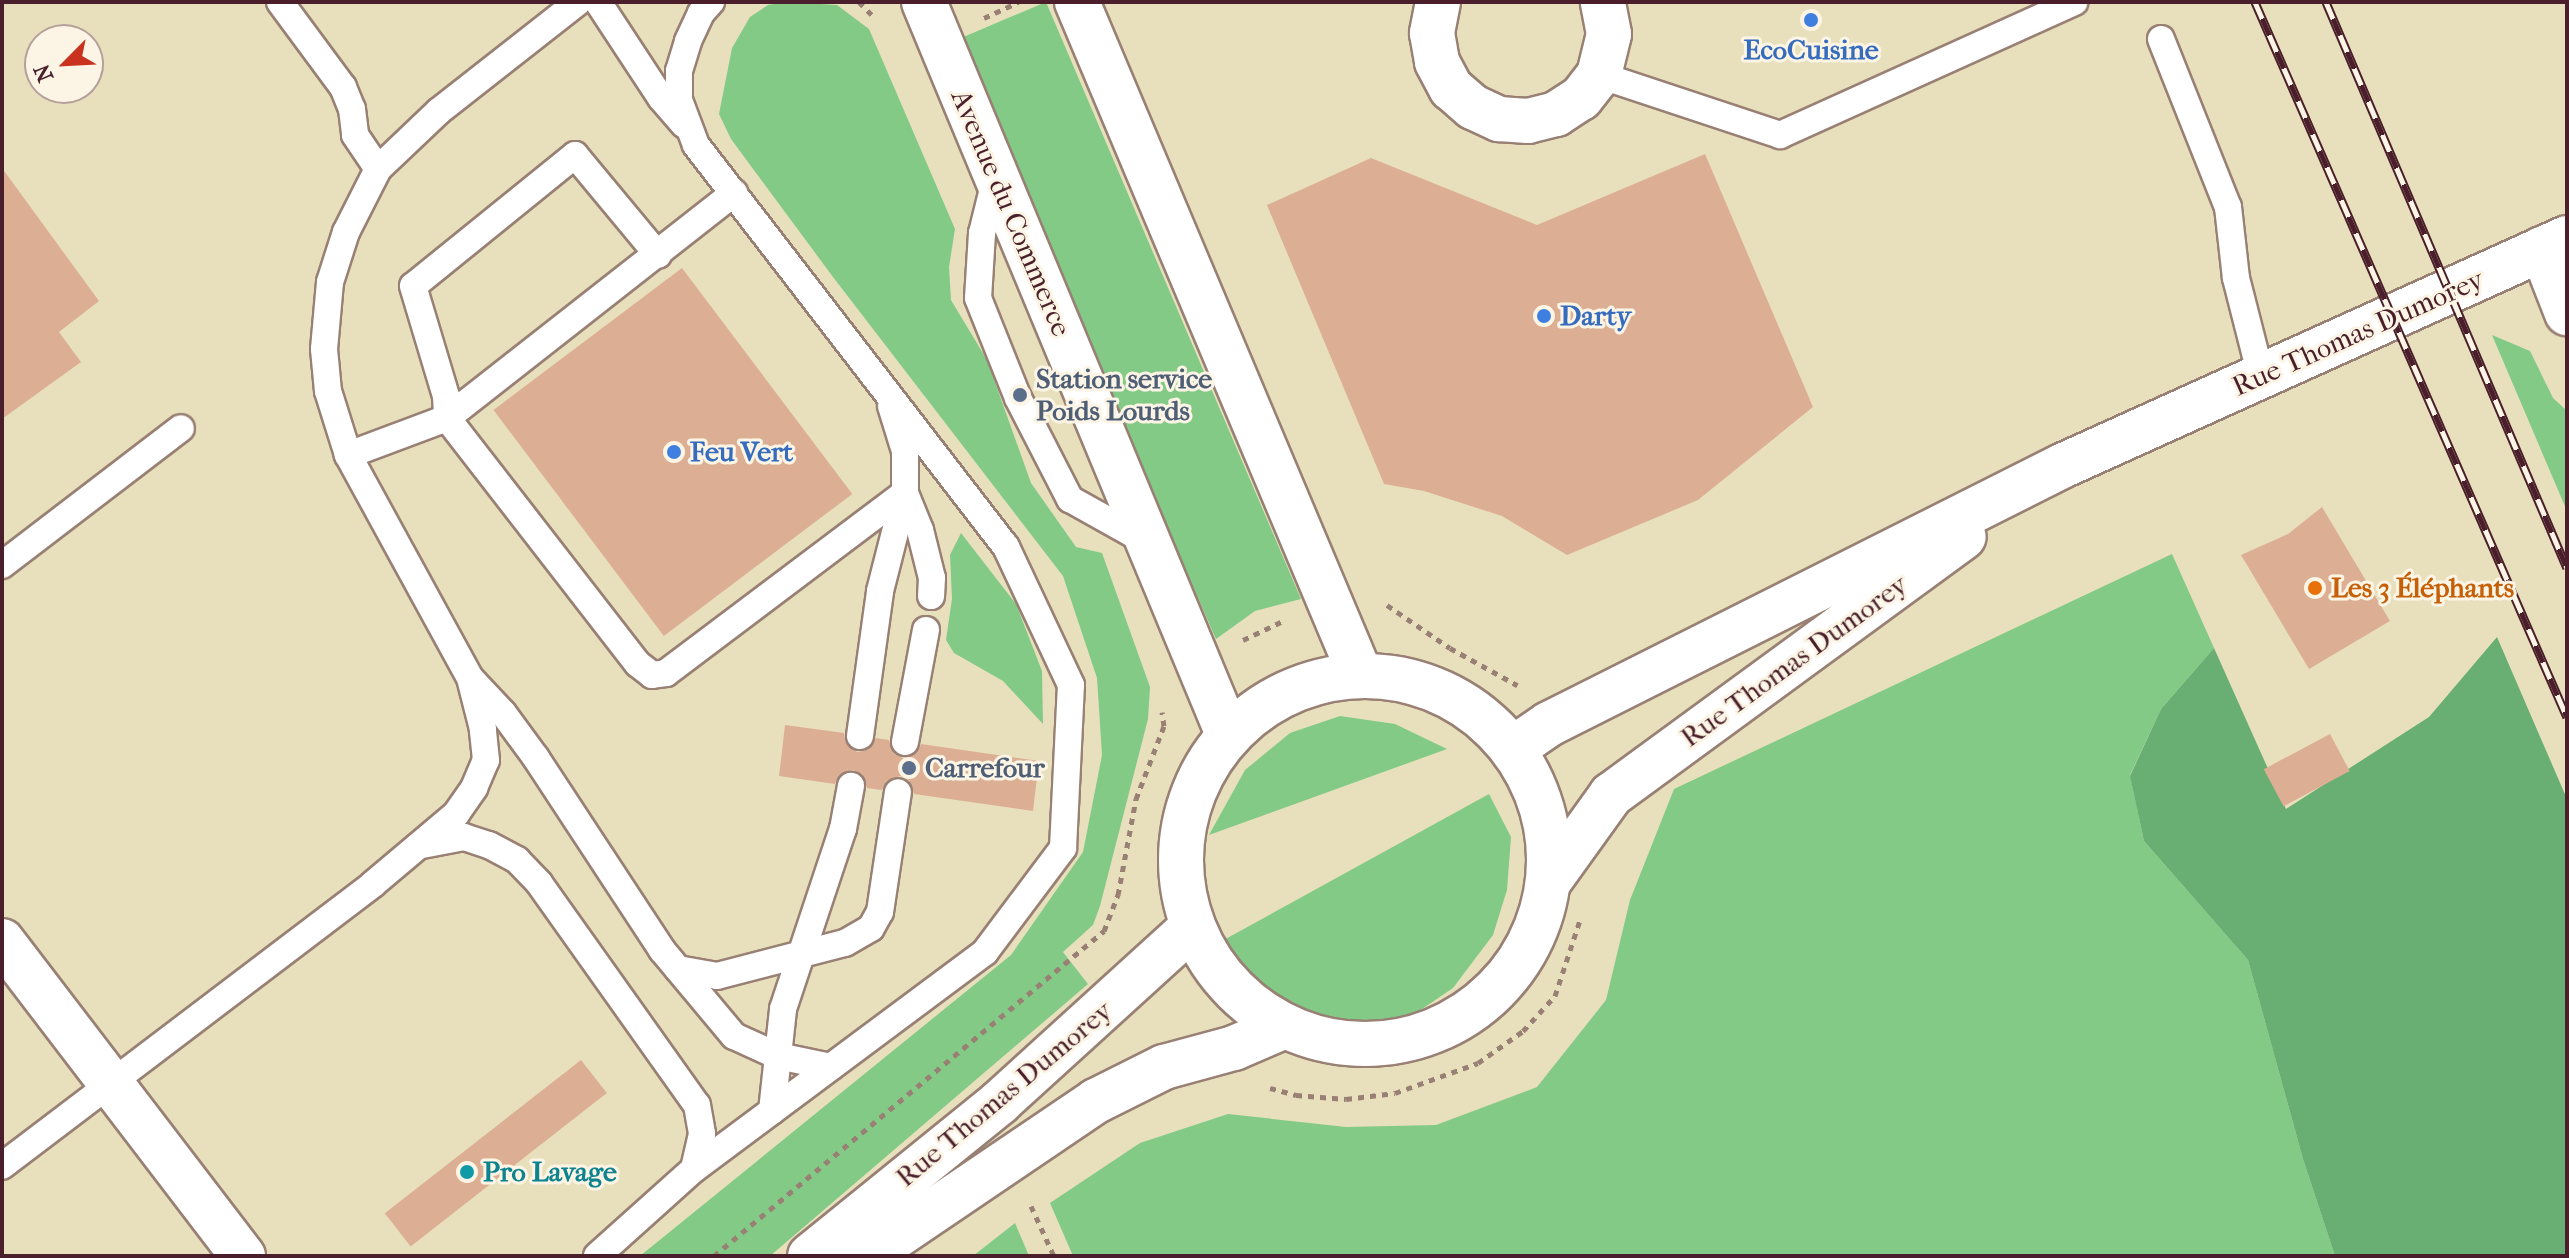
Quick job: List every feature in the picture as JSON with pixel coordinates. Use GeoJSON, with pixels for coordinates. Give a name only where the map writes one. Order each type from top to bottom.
{"type":"FeatureCollection","features":[{"type":"Feature","properties":{"kind":"main road","name":"Avenue du Commerce"},"geometry":{"type":"LineString","coordinates":[[924,2],[1228,734]]}},
{"type":"Feature","properties":{"kind":"main road"},"geometry":{"type":"LineString","coordinates":[[1077,2],[1360,674]]}},
{"type":"Feature","properties":{"kind":"main road"},"geometry":{"type":"LineString","coordinates":[[1438,2],[1432,33],[1437,62],[1451,88],[1473,107],[1499,119],[1528,121],[1556,114],[1581,98],[1599,75],[1609,34],[1603,2]]}},
{"type":"Feature","properties":{"kind":"main road"},"geometry":{"type":"LineString","coordinates":[[2554,244],[2567,313]]}},
{"type":"Feature","properties":{"kind":"main road","name":"Rue Thomas Dumorey"},"geometry":{"type":"LineString","coordinates":[[1514,748],[1570,714],[2062,466],[2554,244]]}},
{"type":"Feature","properties":{"kind":"main road","name":"Rue Thomas Dumorey"},"geometry":{"type":"LineString","coordinates":[[1550,880],[1611,795],[2062,466]]}},
{"type":"Feature","properties":{"kind":"main road"},"geometry":{"type":"LineString","coordinates":[[1360,674],[1418,682],[1470,707],[1514,748],[1544,810],[1550,880],[1535,937],[1502,987],[1456,1023],[1400,1043],[1340,1045],[1283,1027],[1228,986],[1192,927],[1181,877],[1183,825],[1199,777],[1228,734],[1266,703],[1300,687],[1360,674]]}},
{"type":"Feature","properties":{"kind":"main road","name":"Rue Thomas Dumorey"},"geometry":{"type":"LineString","coordinates":[[810,1256],[1000,1102],[1192,927]]}},
{"type":"Feature","properties":{"kind":"main road"},"geometry":{"type":"LineString","coordinates":[[2,941],[243,1256]]}},
{"type":"Feature","properties":{"kind":"main road","name":"Rue Thomas Dumorey"},"geometry":{"type":"LineString","coordinates":[[867,1256],[1096,1101],[1164,1067],[1234,1048],[1283,1027]]}},
{"type":"Feature","properties":{"kind":"lane"},"geometry":{"type":"LineString","coordinates":[[280,2],[343,87],[352,109],[355,135],[378,169]]}},
{"type":"Feature","properties":{"kind":"lane"},"geometry":{"type":"LineString","coordinates":[[2,1166],[422,845],[456,814],[474,788],[486,760],[483,729],[470,678],[348,455],[328,391],[324,349],[327,306],[346,232],[378,169],[439,111],[578,2]]}},
{"type":"Feature","properties":{"kind":"lane"},"geometry":{"type":"LineString","coordinates":[[597,1256],[694,1169],[985,952],[1063,848],[1071,685],[1006,547],[689,130],[661,98],[598,2]]}},
{"type":"Feature","properties":{"kind":"lane"},"geometry":{"type":"LineString","coordinates":[[689,130],[679,100],[679,71],[688,41],[701,13],[711,2]]}},
{"type":"Feature","properties":{"kind":"lane"},"geometry":{"type":"LineString","coordinates":[[1599,75],[1780,135],[2074,2]]}},
{"type":"Feature","properties":{"kind":"lane"},"geometry":{"type":"LineString","coordinates":[[2161,39],[2228,207],[2236,278],[2261,376]]}},
{"type":"Feature","properties":{"kind":"lane"},"geometry":{"type":"LineString","coordinates":[[658,255],[575,155],[413,286],[446,396],[447,418],[638,664],[652,675],[666,673],[905,493]]}},
{"type":"Feature","properties":{"kind":"lane"},"geometry":{"type":"LineString","coordinates":[[996,177],[982,233],[978,298],[1018,398],[1070,499],[1149,543]]}},
{"type":"Feature","properties":{"kind":"lane"},"geometry":{"type":"LineString","coordinates":[[348,455],[447,418],[734,193]]}},
{"type":"Feature","properties":{"kind":"lane"},"geometry":{"type":"LineString","coordinates":[[860,736],[880,591],[905,493],[905,451],[885,388]]}},
{"type":"Feature","properties":{"kind":"lane"},"geometry":{"type":"LineString","coordinates":[[2,565],[181,428]]}},
{"type":"Feature","properties":{"kind":"lane"},"geometry":{"type":"LineString","coordinates":[[905,493],[923,542],[932,578],[931,596]]}},
{"type":"Feature","properties":{"kind":"lane"},"geometry":{"type":"LineString","coordinates":[[905,742],[926,630]]}},
{"type":"Feature","properties":{"kind":"lane"},"geometry":{"type":"LineString","coordinates":[[470,678],[503,713],[678,969],[734,1036],[778,1056],[831,1067]]}},
{"type":"Feature","properties":{"kind":"lane"},"geometry":{"type":"LineString","coordinates":[[772,1111],[783,1009],[843,829],[851,786]]}},
{"type":"Feature","properties":{"kind":"lane"},"geometry":{"type":"LineString","coordinates":[[678,969],[717,976],[845,943],[871,928],[880,912],[898,792]]}},
{"type":"Feature","properties":{"kind":"lane"},"geometry":{"type":"LineString","coordinates":[[422,845],[464,837],[489,845],[517,860],[539,883],[697,1105],[702,1134],[694,1169]]}},
{"type":"Feature","properties":{"kind":"path"},"geometry":{"type":"LineString","coordinates":[[859,2],[880,23]]}},
{"type":"Feature","properties":{"kind":"path"},"geometry":{"type":"LineString","coordinates":[[714,1256],[1104,931],[1118,895],[1136,799],[1164,726],[1158,681],[1361,584],[1407,621],[1450,648],[1570,714]]}},
{"type":"Feature","properties":{"kind":"path"},"geometry":{"type":"LineString","coordinates":[[1259,1085],[1296,1095],[1358,1097],[1395,1093],[1478,1063],[1523,1031],[1555,996],[1583,912]]}},
{"type":"Feature","properties":{"kind":"path"},"geometry":{"type":"LineString","coordinates":[[1081,951],[1116,999]]}},
{"type":"Feature","properties":{"kind":"green space"},"geometry":{"type":"Polygon","coordinates":[[[787,2],[837,5],[869,29],[955,229],[949,267],[951,300],[987,360],[1031,483],[1076,547],[1102,553],[1150,687],[1148,719],[1100,906],[1093,925],[1063,952],[1088,984],[770,1256],[640,1256],[1011,955],[1083,852],[1102,755],[1097,678],[1063,576],[833,277],[731,139],[719,114],[732,48],[750,17],[768,5],[787,2]]]}},
{"type":"Feature","properties":{"kind":"green space"},"geometry":{"type":"Polygon","coordinates":[[[1046,2],[1301,599],[1255,611],[1216,639],[954,41],[1046,2]]]}},
{"type":"Feature","properties":{"kind":"green space"},"geometry":{"type":"Polygon","coordinates":[[[2492,335],[2530,351],[2553,398],[2567,411],[2567,511],[2492,335]]]}},
{"type":"Feature","properties":{"kind":"green space"},"geometry":{"type":"Polygon","coordinates":[[[961,533],[1016,604],[1042,671],[1043,724],[1003,681],[954,653],[946,640],[952,599],[950,555],[961,533]]]}},
{"type":"Feature","properties":{"kind":"green space"},"geometry":{"type":"Polygon","coordinates":[[[2172,554],[2214,648],[2161,709],[2130,775],[2144,841],[2248,960],[2303,1159],[2335,1256],[1073,1256],[1050,1203],[1140,1143],[1228,1114],[1346,1127],[1436,1125],[1537,1087],[1606,1000],[1630,900],[1674,789],[2172,554]]]}},
{"type":"Feature","properties":{"kind":"green space"},"geometry":{"type":"Polygon","coordinates":[[[2497,637],[2567,799],[2567,1256],[2335,1256],[2303,1159],[2248,960],[2144,841],[2130,776],[2161,709],[2214,648],[2286,809],[2429,717],[2497,637]]]}},
{"type":"Feature","properties":{"kind":"green space"},"geometry":{"type":"Polygon","coordinates":[[[1340,716],[1395,724],[1447,749],[1209,835],[1245,770],[1290,733],[1340,716]]]}},
{"type":"Feature","properties":{"kind":"green space"},"geometry":{"type":"Polygon","coordinates":[[[1489,794],[1511,837],[1507,890],[1493,935],[1453,988],[1397,1026],[1335,1028],[1274,999],[1220,942],[1489,794]]]}},
{"type":"Feature","properties":{"kind":"green space"},"geometry":{"type":"Polygon","coordinates":[[[1015,1223],[1029,1256],[973,1256],[1015,1223]]]}},
{"type":"Feature","properties":{"kind":"building","name":"Darty"},"geometry":{"type":"Polygon","coordinates":[[[1705,154],[1813,407],[1698,500],[1567,555],[1502,516],[1424,491],[1384,484],[1267,205],[1371,158],[1537,225],[1705,154]]]}},
{"type":"Feature","properties":{"kind":"building"},"geometry":{"type":"Polygon","coordinates":[[[2,168],[99,301],[59,332],[81,362],[2,419],[2,168]]]}},
{"type":"Feature","properties":{"kind":"building","name":"Feu Vert"},"geometry":{"type":"Polygon","coordinates":[[[682,268],[852,494],[664,636],[494,410],[682,268]]]}},
{"type":"Feature","properties":{"kind":"building","name":"Les 3 Éléphants"},"geometry":{"type":"Polygon","coordinates":[[[2322,507],[2390,621],[2309,669],[2241,555],[2288,534],[2322,507]]]}},
{"type":"Feature","properties":{"kind":"building","name":"Carrefour"},"geometry":{"type":"Polygon","coordinates":[[[785,725],[844,733],[846,743],[857,752],[867,750],[876,738],[889,740],[894,754],[903,758],[917,753],[921,744],[1039,761],[1033,811],[914,794],[909,780],[900,776],[886,781],[882,790],[867,788],[862,774],[853,770],[839,775],[835,784],[779,776],[785,725]]]}},
{"type":"Feature","properties":{"kind":"building"},"geometry":{"type":"Polygon","coordinates":[[[2330,734],[2350,771],[2283,806],[2264,769],[2330,734]]]}},
{"type":"Feature","properties":{"kind":"building","name":"Pro Lavage"},"geometry":{"type":"Polygon","coordinates":[[[581,1060],[607,1093],[411,1246],[385,1213],[581,1060]]]}},
{"type":"Feature","properties":{"kind":"railway"},"geometry":{"type":"LineString","coordinates":[[2255,2],[2567,717]]}},
{"type":"Feature","properties":{"kind":"railway"},"geometry":{"type":"LineString","coordinates":[[2326,2],[2567,568]]}},
{"type":"Feature","properties":{"kind":"place","name":"EcoCuisine"},"geometry":{"type":"Point","coordinates":[1811,20]}},
{"type":"Feature","properties":{"kind":"place","name":"Darty"},"geometry":{"type":"Point","coordinates":[1544,316]}},
{"type":"Feature","properties":{"kind":"place","name":"Station service Poids Lourds"},"geometry":{"type":"Point","coordinates":[1020,395]}},
{"type":"Feature","properties":{"kind":"place","name":"Feu Vert"},"geometry":{"type":"Point","coordinates":[674,452]}},
{"type":"Feature","properties":{"kind":"place","name":"Les 3 Éléphants"},"geometry":{"type":"Point","coordinates":[2315,588]}},
{"type":"Feature","properties":{"kind":"place","name":"Carrefour"},"geometry":{"type":"Point","coordinates":[909,768]}},
{"type":"Feature","properties":{"kind":"place","name":"Pro Lavage"},"geometry":{"type":"Point","coordinates":[467,1172]}}]}
